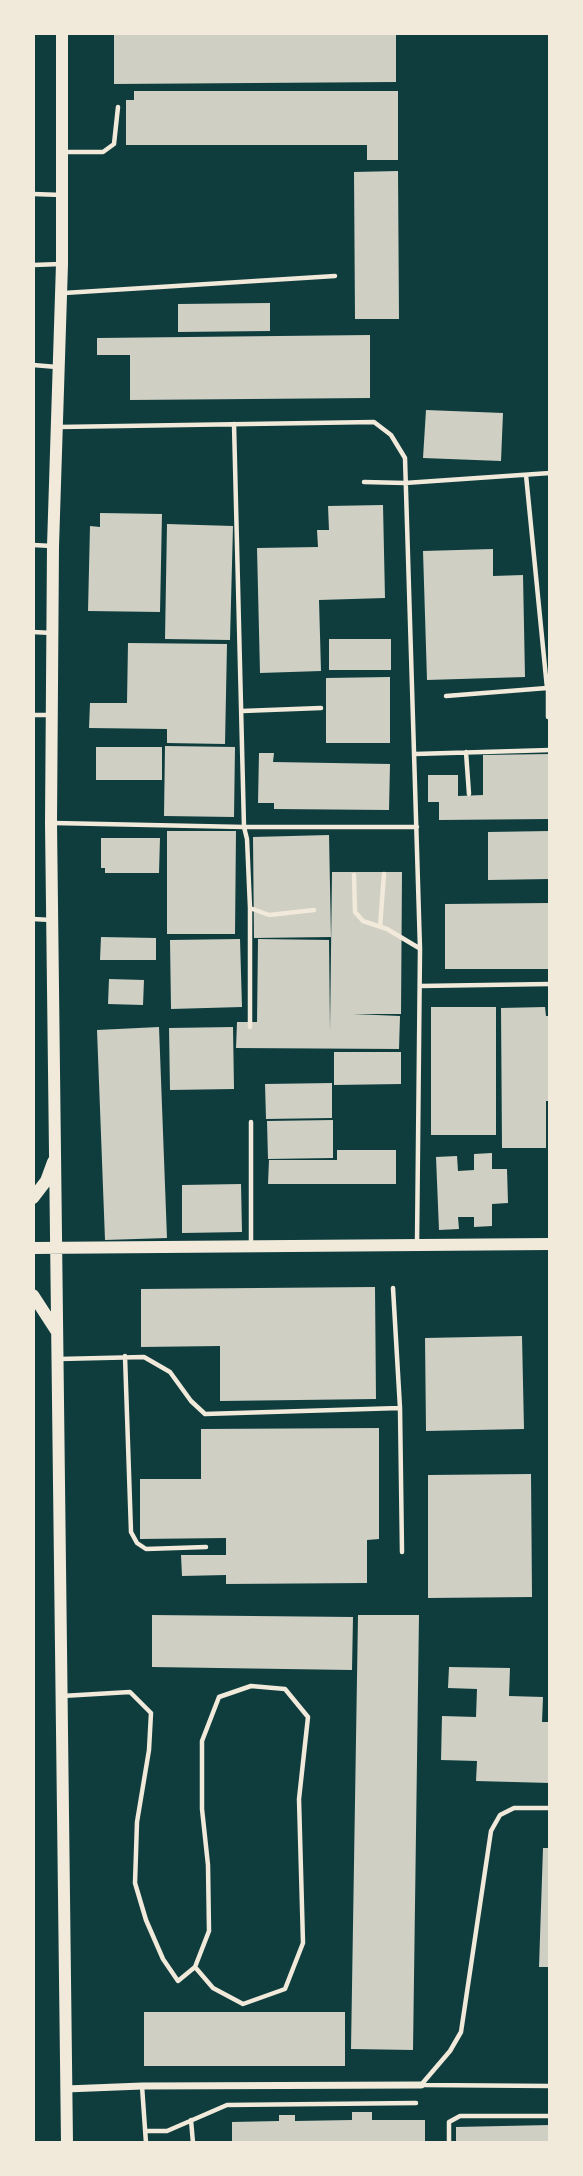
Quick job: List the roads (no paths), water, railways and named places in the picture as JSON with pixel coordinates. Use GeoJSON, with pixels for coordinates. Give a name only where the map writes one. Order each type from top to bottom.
{"type":"FeatureCollection","features":[{"type":"Feature","properties":{"kind":"street"},"geometry":{"type":"LineString","coordinates":[[62,33],[62,264],[53,546],[51,920],[67,2143]]}},
{"type":"Feature","properties":{"kind":"street"},"geometry":{"type":"LineString","coordinates":[[33,1198],[46,1181],[55,1154]]}},
{"type":"Feature","properties":{"kind":"street"},"geometry":{"type":"LineString","coordinates":[[33,1248],[550,1244]]}},
{"type":"Feature","properties":{"kind":"street"},"geometry":{"type":"LineString","coordinates":[[33,1295],[58,1333]]}},
{"type":"Feature","properties":{"kind":"street"},"geometry":{"type":"LineString","coordinates":[[66,2089],[142,2086],[421,2085]]}},
{"type":"Feature","properties":{"kind":"lane"},"geometry":{"type":"LineString","coordinates":[[62,152],[103,152],[114,144],[118,107]]}},
{"type":"Feature","properties":{"kind":"lane"},"geometry":{"type":"LineString","coordinates":[[33,194],[62,195]]}},
{"type":"Feature","properties":{"kind":"lane"},"geometry":{"type":"LineString","coordinates":[[33,265],[62,264]]}},
{"type":"Feature","properties":{"kind":"lane"},"geometry":{"type":"LineString","coordinates":[[61,293],[335,276]]}},
{"type":"Feature","properties":{"kind":"lane"},"geometry":{"type":"LineString","coordinates":[[33,365],[58,367]]}},
{"type":"Feature","properties":{"kind":"lane"},"geometry":{"type":"LineString","coordinates":[[55,427],[374,422],[391,435],[405,458],[420,948],[416,1245]]}},
{"type":"Feature","properties":{"kind":"lane"},"geometry":{"type":"LineString","coordinates":[[234,424],[244,827],[247,839],[250,908],[250,1027]]}},
{"type":"Feature","properties":{"kind":"lane"},"geometry":{"type":"LineString","coordinates":[[364,482],[550,473]]}},
{"type":"Feature","properties":{"kind":"lane"},"geometry":{"type":"LineString","coordinates":[[526,475],[548,687],[548,718]]}},
{"type":"Feature","properties":{"kind":"lane"},"geometry":{"type":"LineString","coordinates":[[33,545],[53,546]]}},
{"type":"Feature","properties":{"kind":"lane"},"geometry":{"type":"LineString","coordinates":[[33,632],[53,633]]}},
{"type":"Feature","properties":{"kind":"lane"},"geometry":{"type":"LineString","coordinates":[[446,696],[548,687]]}},
{"type":"Feature","properties":{"kind":"lane"},"geometry":{"type":"LineString","coordinates":[[242,711],[321,708]]}},
{"type":"Feature","properties":{"kind":"lane"},"geometry":{"type":"LineString","coordinates":[[33,715],[52,715]]}},
{"type":"Feature","properties":{"kind":"lane"},"geometry":{"type":"LineString","coordinates":[[415,754],[550,750]]}},
{"type":"Feature","properties":{"kind":"lane"},"geometry":{"type":"LineString","coordinates":[[466,752],[469,794]]}},
{"type":"Feature","properties":{"kind":"lane"},"geometry":{"type":"LineString","coordinates":[[51,823],[417,827]]}},
{"type":"Feature","properties":{"kind":"lane"},"geometry":{"type":"LineString","coordinates":[[380,927],[384,874]]}},
{"type":"Feature","properties":{"kind":"lane"},"geometry":{"type":"LineString","coordinates":[[354,875],[355,912],[363,921],[420,948]]}},
{"type":"Feature","properties":{"kind":"lane"},"geometry":{"type":"LineString","coordinates":[[250,908],[269,915],[314,910]]}},
{"type":"Feature","properties":{"kind":"lane"},"geometry":{"type":"LineString","coordinates":[[33,919],[51,920]]}},
{"type":"Feature","properties":{"kind":"lane"},"geometry":{"type":"LineString","coordinates":[[420,986],[550,984]]}},
{"type":"Feature","properties":{"kind":"lane"},"geometry":{"type":"LineString","coordinates":[[251,1122],[251,1246]]}},
{"type":"Feature","properties":{"kind":"lane"},"geometry":{"type":"LineString","coordinates":[[393,1288],[400,1408],[402,1552]]}},
{"type":"Feature","properties":{"kind":"lane"},"geometry":{"type":"LineString","coordinates":[[125,1356],[131,1532],[137,1544],[146,1549],[206,1547]]}},
{"type":"Feature","properties":{"kind":"lane"},"geometry":{"type":"LineString","coordinates":[[58,1359],[144,1357],[170,1372],[191,1401],[205,1414],[400,1408]]}},
{"type":"Feature","properties":{"kind":"lane"},"geometry":{"type":"LineString","coordinates":[[62,1696],[130,1692],[151,1713],[149,1750],[137,1822],[135,1883],[146,1920],[163,1959],[178,1981],[195,1967],[209,1931],[208,1865],[202,1809],[202,1741],[219,1697],[251,1686],[285,1689],[308,1717],[299,1799],[303,1943],[285,1989],[243,2004],[213,1988],[195,1967]]}},
{"type":"Feature","properties":{"kind":"lane"},"geometry":{"type":"LineString","coordinates":[[421,2085],[450,2051],[461,2032],[491,1831],[500,1815],[514,1808],[550,1808]]}},
{"type":"Feature","properties":{"kind":"lane"},"geometry":{"type":"LineString","coordinates":[[421,2085],[550,2086]]}},
{"type":"Feature","properties":{"kind":"lane"},"geometry":{"type":"LineString","coordinates":[[142,2086],[146,2143]]}},
{"type":"Feature","properties":{"kind":"lane"},"geometry":{"type":"LineString","coordinates":[[146,2131],[167,2131],[228,2105],[415,2103]]}},
{"type":"Feature","properties":{"kind":"lane"},"geometry":{"type":"LineString","coordinates":[[449,2143],[449,2122],[460,2116],[550,2116]]}},
{"type":"Feature","properties":{"kind":"lane"},"geometry":{"type":"LineString","coordinates":[[191,2120],[192,2143]]}}]}
